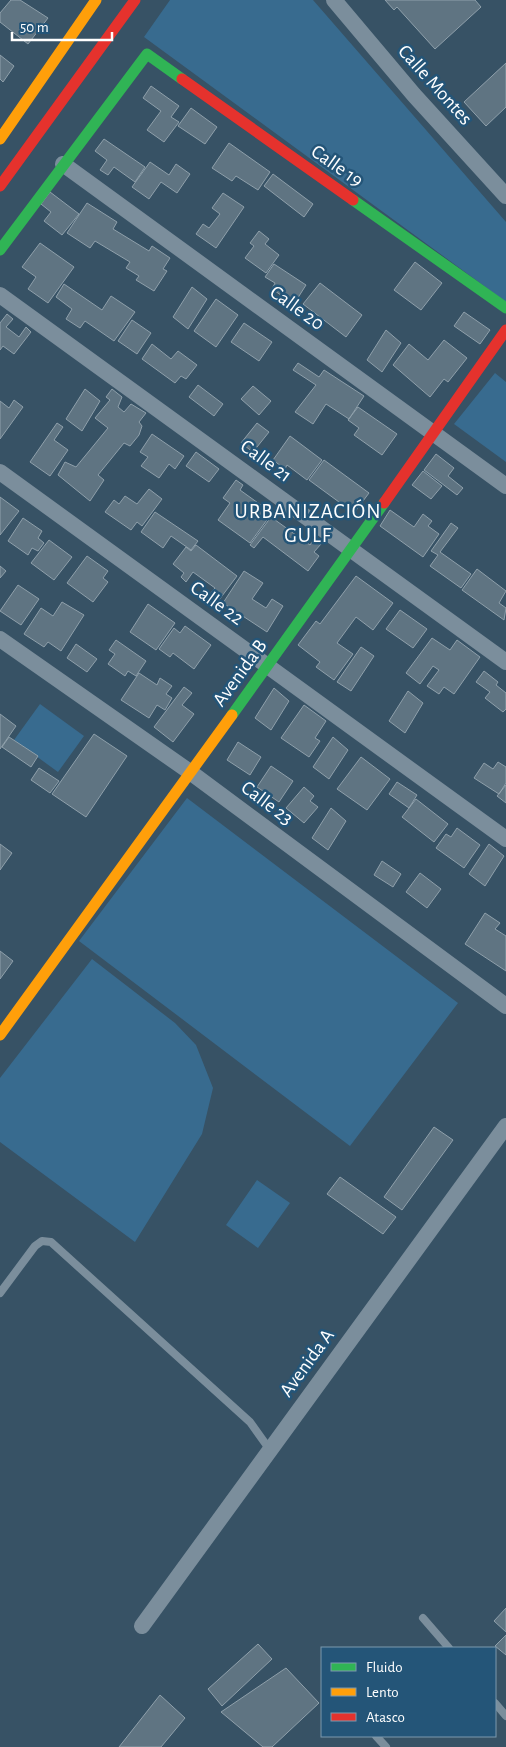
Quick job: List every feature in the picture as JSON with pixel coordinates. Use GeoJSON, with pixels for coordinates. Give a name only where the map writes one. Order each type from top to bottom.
{"type":"FeatureCollection","features":[{"type":"Feature","properties":{"kind":"street"},"geometry":{"type":"LineString","coordinates":[[0,139],[96,0]]}},
{"type":"Feature","properties":{"kind":"street"},"geometry":{"type":"LineString","coordinates":[[0,186],[135,0]]}},
{"type":"Feature","properties":{"kind":"street","name":"Calle Montes"},"geometry":{"type":"LineString","coordinates":[[334,0],[414,95],[506,196]]}},
{"type":"Feature","properties":{"kind":"street","name":"Calle 19"},"geometry":{"type":"LineString","coordinates":[[63,164],[147,54],[506,308]]}},
{"type":"Feature","properties":{"kind":"street"},"geometry":{"type":"LineString","coordinates":[[0,250],[63,164]]}},
{"type":"Feature","properties":{"kind":"street","name":"Calle 20"},"geometry":{"type":"LineString","coordinates":[[63,164],[506,486]]}},
{"type":"Feature","properties":{"kind":"street","name":"Calle 21"},"geometry":{"type":"LineString","coordinates":[[0,295],[506,662]]}},
{"type":"Feature","properties":{"kind":"street","name":"Avenida B"},"geometry":{"type":"LineString","coordinates":[[0,1035],[352,550],[432,432],[506,330]]}},
{"type":"Feature","properties":{"kind":"street","name":"Calle 22"},"geometry":{"type":"LineString","coordinates":[[0,472],[506,839]]}},
{"type":"Feature","properties":{"kind":"street","name":"Calle 23"},"geometry":{"type":"LineString","coordinates":[[0,639],[190,772],[506,1006]]}},
{"type":"Feature","properties":{"kind":"street","name":"Avenida A"},"geometry":{"type":"LineString","coordinates":[[142,1626],[506,1126]]}},
{"type":"Feature","properties":{"kind":"lane"},"geometry":{"type":"LineString","coordinates":[[0,1293],[35,1246],[42,1241],[51,1242],[250,1422],[270,1450]]}},
{"type":"Feature","properties":{"kind":"lane"},"geometry":{"type":"LineString","coordinates":[[423,1618],[448,1647]]}},
{"type":"Feature","properties":{"kind":"lane"},"geometry":{"type":"LineString","coordinates":[[496,1703],[506,1716]]}},
{"type":"Feature","properties":{"kind":"lane"},"geometry":{"type":"LineString","coordinates":[[377,1737],[386,1747]]}},
{"type":"Feature","properties":{"kind":"shaded area"},"geometry":{"type":"Polygon","coordinates":[[[170,0],[313,0],[506,222],[506,302],[144,37],[170,0]]]}},
{"type":"Feature","properties":{"kind":"shaded area"},"geometry":{"type":"Polygon","coordinates":[[[495,373],[506,382],[506,462],[454,424],[495,373]]]}},
{"type":"Feature","properties":{"kind":"shaded area"},"geometry":{"type":"Polygon","coordinates":[[[40,704],[84,736],[58,772],[14,740],[40,704]]]}},
{"type":"Feature","properties":{"kind":"shaded area"},"geometry":{"type":"Polygon","coordinates":[[[187,798],[458,1003],[350,1146],[79,941],[187,798]]]}},
{"type":"Feature","properties":{"kind":"shaded area"},"geometry":{"type":"Polygon","coordinates":[[[92,959],[175,1023],[196,1045],[213,1088],[202,1134],[135,1242],[0,1142],[0,1078],[92,959]]]}},
{"type":"Feature","properties":{"kind":"shaded area"},"geometry":{"type":"Polygon","coordinates":[[[257,1180],[290,1203],[258,1248],[226,1225],[257,1180]]]}},
{"type":"Feature","properties":{"kind":"building"},"geometry":{"type":"Polygon","coordinates":[[[11,0],[20,0],[48,18],[28,44],[0,22],[0,13],[11,0]]]}},
{"type":"Feature","properties":{"kind":"building"},"geometry":{"type":"Polygon","coordinates":[[[385,0],[475,0],[481,7],[435,49],[397,7],[394,10],[385,0]]]}},
{"type":"Feature","properties":{"kind":"building"},"geometry":{"type":"Polygon","coordinates":[[[0,55],[14,66],[3,82],[0,79],[0,55]]]}},
{"type":"Feature","properties":{"kind":"building"},"geometry":{"type":"Polygon","coordinates":[[[506,63],[506,107],[486,126],[464,102],[506,63]]]}},
{"type":"Feature","properties":{"kind":"building"},"geometry":{"type":"Polygon","coordinates":[[[151,86],[179,106],[171,117],[179,122],[164,142],[147,130],[161,111],[143,98],[151,86]]]}},
{"type":"Feature","properties":{"kind":"building"},"geometry":{"type":"Polygon","coordinates":[[[191,108],[217,127],[205,144],[178,126],[191,108]]]}},
{"type":"Feature","properties":{"kind":"building"},"geometry":{"type":"Polygon","coordinates":[[[104,139],[145,167],[135,182],[114,167],[108,175],[100,170],[107,160],[95,151],[104,139]]]}},
{"type":"Feature","properties":{"kind":"building"},"geometry":{"type":"Polygon","coordinates":[[[229,143],[270,172],[258,190],[236,176],[232,181],[212,168],[229,143]]]}},
{"type":"Feature","properties":{"kind":"building"},"geometry":{"type":"Polygon","coordinates":[[[150,162],[169,175],[176,164],[190,174],[177,193],[161,182],[149,199],[132,187],[150,162]]]}},
{"type":"Feature","properties":{"kind":"building"},"geometry":{"type":"Polygon","coordinates":[[[273,174],[313,204],[304,217],[264,186],[273,174]]]}},
{"type":"Feature","properties":{"kind":"building"},"geometry":{"type":"Polygon","coordinates":[[[50,192],[79,214],[62,235],[44,221],[51,212],[41,204],[50,192]]]}},
{"type":"Feature","properties":{"kind":"building"},"geometry":{"type":"Polygon","coordinates":[[[223,193],[244,207],[216,248],[196,234],[203,224],[209,228],[220,214],[212,208],[223,193]]]}},
{"type":"Feature","properties":{"kind":"building"},"geometry":{"type":"Polygon","coordinates":[[[87,203],[117,222],[113,229],[149,251],[152,246],[170,258],[163,269],[167,271],[154,291],[136,280],[139,276],[126,268],[130,262],[95,241],[90,248],[67,233],[87,203]]]}},
{"type":"Feature","properties":{"kind":"building"},"geometry":{"type":"Polygon","coordinates":[[[259,231],[269,239],[265,244],[279,255],[266,273],[245,258],[254,246],[250,243],[259,231]]]}},
{"type":"Feature","properties":{"kind":"building"},"geometry":{"type":"Polygon","coordinates":[[[40,243],[74,267],[48,303],[28,289],[36,277],[22,267],[40,243]]]}},
{"type":"Feature","properties":{"kind":"building"},"geometry":{"type":"Polygon","coordinates":[[[415,262],[442,283],[421,310],[394,290],[415,262]]]}},
{"type":"Feature","properties":{"kind":"building"},"geometry":{"type":"Polygon","coordinates":[[[274,264],[306,285],[294,304],[272,289],[275,283],[265,277],[274,264]]]}},
{"type":"Feature","properties":{"kind":"building"},"geometry":{"type":"Polygon","coordinates":[[[320,283],[362,315],[346,337],[303,304],[320,283]]]}},
{"type":"Feature","properties":{"kind":"building"},"geometry":{"type":"Polygon","coordinates":[[[64,284],[102,310],[111,296],[135,312],[114,341],[85,321],[80,328],[66,319],[72,309],[56,297],[64,284]]]}},
{"type":"Feature","properties":{"kind":"building"},"geometry":{"type":"Polygon","coordinates":[[[192,287],[207,299],[188,329],[173,317],[192,287]]]}},
{"type":"Feature","properties":{"kind":"building"},"geometry":{"type":"Polygon","coordinates":[[[216,299],[238,315],[216,347],[194,331],[216,299]]]}},
{"type":"Feature","properties":{"kind":"building"},"geometry":{"type":"Polygon","coordinates":[[[464,312],[490,330],[480,344],[454,326],[464,312]]]}},
{"type":"Feature","properties":{"kind":"building"},"geometry":{"type":"Polygon","coordinates":[[[7,314],[13,319],[6,327],[19,337],[26,327],[31,332],[14,354],[3,346],[0,350],[0,323],[7,314]]]}},
{"type":"Feature","properties":{"kind":"building"},"geometry":{"type":"Polygon","coordinates":[[[132,320],[151,333],[137,354],[118,341],[132,320]]]}},
{"type":"Feature","properties":{"kind":"building"},"geometry":{"type":"Polygon","coordinates":[[[244,323],[272,342],[259,361],[231,342],[244,323]]]}},
{"type":"Feature","properties":{"kind":"building"},"geometry":{"type":"Polygon","coordinates":[[[386,330],[401,343],[382,372],[367,360],[386,330]]]}},
{"type":"Feature","properties":{"kind":"building"},"geometry":{"type":"Polygon","coordinates":[[[444,340],[467,358],[448,382],[444,379],[430,397],[393,365],[409,344],[428,360],[444,340]]]}},
{"type":"Feature","properties":{"kind":"building"},"geometry":{"type":"Polygon","coordinates":[[[152,344],[171,359],[178,351],[197,365],[186,379],[181,376],[175,383],[142,359],[152,344]]]}},
{"type":"Feature","properties":{"kind":"building"},"geometry":{"type":"Polygon","coordinates":[[[298,363],[319,377],[324,370],[364,396],[349,419],[326,404],[313,424],[295,412],[316,385],[293,370],[298,363]]]}},
{"type":"Feature","properties":{"kind":"building"},"geometry":{"type":"Polygon","coordinates":[[[198,385],[223,404],[214,416],[189,397],[198,385]]]}},
{"type":"Feature","properties":{"kind":"building"},"geometry":{"type":"Polygon","coordinates":[[[253,386],[271,401],[259,415],[241,399],[253,386]]]}},
{"type":"Feature","properties":{"kind":"building"},"geometry":{"type":"Polygon","coordinates":[[[85,389],[100,401],[82,431],[66,419],[85,389]]]}},
{"type":"Feature","properties":{"kind":"building"},"geometry":{"type":"Polygon","coordinates":[[[112,389],[122,397],[118,407],[124,412],[131,404],[146,413],[139,422],[142,426],[139,435],[130,446],[124,443],[98,475],[104,480],[90,501],[58,475],[65,462],[76,467],[108,428],[95,418],[110,400],[106,397],[112,389]]]}},
{"type":"Feature","properties":{"kind":"building"},"geometry":{"type":"Polygon","coordinates":[[[14,400],[23,407],[0,439],[0,401],[9,408],[14,400]]]}},
{"type":"Feature","properties":{"kind":"building"},"geometry":{"type":"Polygon","coordinates":[[[358,407],[397,434],[382,455],[354,435],[359,428],[348,420],[358,407]]]}},
{"type":"Feature","properties":{"kind":"building"},"geometry":{"type":"Polygon","coordinates":[[[57,423],[63,427],[54,440],[68,450],[50,476],[30,462],[57,423]]]}},
{"type":"Feature","properties":{"kind":"building"},"geometry":{"type":"Polygon","coordinates":[[[257,423],[269,432],[253,452],[241,443],[257,423]]]}},
{"type":"Feature","properties":{"kind":"building"},"geometry":{"type":"Polygon","coordinates":[[[152,434],[184,456],[175,469],[169,464],[159,478],[141,466],[148,457],[140,452],[152,434]]]}},
{"type":"Feature","properties":{"kind":"building"},"geometry":{"type":"Polygon","coordinates":[[[290,436],[322,460],[307,480],[287,465],[285,469],[273,460],[290,436]]]}},
{"type":"Feature","properties":{"kind":"building"},"geometry":{"type":"Polygon","coordinates":[[[196,452],[219,469],[209,482],[186,466],[196,452]]]}},
{"type":"Feature","properties":{"kind":"building"},"geometry":{"type":"Polygon","coordinates":[[[436,454],[454,468],[448,476],[463,488],[457,495],[424,470],[436,454]]]}},
{"type":"Feature","properties":{"kind":"building"},"geometry":{"type":"Polygon","coordinates":[[[324,460],[369,493],[354,513],[309,480],[324,460]]]}},
{"type":"Feature","properties":{"kind":"building"},"geometry":{"type":"Polygon","coordinates":[[[423,471],[442,486],[431,499],[412,485],[423,471]]]}},
{"type":"Feature","properties":{"kind":"building"},"geometry":{"type":"Polygon","coordinates":[[[236,480],[243,485],[240,490],[272,513],[250,543],[218,520],[230,503],[223,498],[236,480]]]}},
{"type":"Feature","properties":{"kind":"building"},"geometry":{"type":"Polygon","coordinates":[[[149,489],[162,499],[142,526],[137,522],[131,530],[105,512],[114,500],[119,504],[125,496],[137,504],[149,489]]]}},
{"type":"Feature","properties":{"kind":"building"},"geometry":{"type":"Polygon","coordinates":[[[0,497],[19,511],[0,535],[0,497]]]}},
{"type":"Feature","properties":{"kind":"building"},"geometry":{"type":"Polygon","coordinates":[[[390,510],[414,527],[423,514],[432,521],[428,526],[439,534],[423,557],[380,526],[390,510]]]}},
{"type":"Feature","properties":{"kind":"building"},"geometry":{"type":"Polygon","coordinates":[[[155,512],[198,541],[191,550],[171,536],[163,548],[141,532],[155,512]]]}},
{"type":"Feature","properties":{"kind":"building"},"geometry":{"type":"Polygon","coordinates":[[[271,517],[310,545],[314,539],[321,544],[314,552],[319,556],[308,571],[263,537],[254,548],[250,545],[271,517]]]}},
{"type":"Feature","properties":{"kind":"building"},"geometry":{"type":"Polygon","coordinates":[[[23,518],[42,531],[38,538],[44,543],[38,551],[32,548],[28,555],[8,541],[23,518]]]}},
{"type":"Feature","properties":{"kind":"building"},"geometry":{"type":"Polygon","coordinates":[[[451,523],[458,528],[440,552],[471,574],[461,588],[430,566],[438,555],[431,551],[451,523]]]}},
{"type":"Feature","properties":{"kind":"building"},"geometry":{"type":"Polygon","coordinates":[[[49,540],[72,557],[54,580],[31,563],[49,540]]]}},
{"type":"Feature","properties":{"kind":"building"},"geometry":{"type":"Polygon","coordinates":[[[196,545],[237,576],[219,600],[210,594],[215,588],[193,572],[186,582],[181,577],[184,573],[173,564],[186,547],[191,551],[196,545]]]}},
{"type":"Feature","properties":{"kind":"building"},"geometry":{"type":"Polygon","coordinates":[[[87,556],[108,571],[103,578],[108,582],[93,602],[67,583],[87,556]]]}},
{"type":"Feature","properties":{"kind":"building"},"geometry":{"type":"Polygon","coordinates":[[[0,566],[6,571],[0,578],[0,566]]]}},
{"type":"Feature","properties":{"kind":"building"},"geometry":{"type":"Polygon","coordinates":[[[477,569],[506,591],[499,603],[506,608],[504,620],[462,590],[477,569]]]}},
{"type":"Feature","properties":{"kind":"building"},"geometry":{"type":"Polygon","coordinates":[[[244,571],[263,583],[252,599],[266,608],[272,599],[283,606],[267,632],[223,603],[244,571]]]}},
{"type":"Feature","properties":{"kind":"building"},"geometry":{"type":"Polygon","coordinates":[[[356,576],[393,603],[373,630],[356,617],[337,643],[353,654],[334,680],[316,667],[320,662],[298,645],[316,621],[320,624],[356,576]]]}},
{"type":"Feature","properties":{"kind":"building"},"geometry":{"type":"Polygon","coordinates":[[[18,585],[39,599],[21,625],[0,611],[18,585]]]}},
{"type":"Feature","properties":{"kind":"building"},"geometry":{"type":"Polygon","coordinates":[[[62,602],[84,615],[61,651],[48,642],[44,647],[24,634],[41,608],[53,616],[62,602]]]}},
{"type":"Feature","properties":{"kind":"building"},"geometry":{"type":"Polygon","coordinates":[[[148,604],[175,623],[156,650],[130,632],[148,604]]]}},
{"type":"Feature","properties":{"kind":"building"},"geometry":{"type":"Polygon","coordinates":[[[400,610],[427,629],[413,648],[386,629],[400,610]]]}},
{"type":"Feature","properties":{"kind":"building"},"geometry":{"type":"Polygon","coordinates":[[[185,626],[211,645],[194,669],[173,653],[170,657],[159,649],[174,628],[180,633],[185,626]]]}},
{"type":"Feature","properties":{"kind":"building"},"geometry":{"type":"Polygon","coordinates":[[[432,638],[450,650],[457,640],[480,657],[454,694],[444,687],[439,694],[427,686],[439,670],[433,666],[420,684],[406,673],[432,638]]]}},
{"type":"Feature","properties":{"kind":"building"},"geometry":{"type":"Polygon","coordinates":[[[116,640],[146,661],[136,676],[128,671],[125,676],[108,664],[115,654],[109,650],[116,640]]]}},
{"type":"Feature","properties":{"kind":"building"},"geometry":{"type":"Polygon","coordinates":[[[76,644],[97,659],[87,672],[67,658],[76,644]]]}},
{"type":"Feature","properties":{"kind":"building"},"geometry":{"type":"Polygon","coordinates":[[[361,647],[374,656],[351,691],[337,682],[361,647]]]}},
{"type":"Feature","properties":{"kind":"building"},"geometry":{"type":"Polygon","coordinates":[[[484,671],[498,682],[496,685],[506,693],[506,709],[503,712],[485,698],[490,692],[476,682],[484,671]]]}},
{"type":"Feature","properties":{"kind":"building"},"geometry":{"type":"Polygon","coordinates":[[[139,673],[157,685],[160,678],[172,686],[166,694],[172,698],[165,710],[157,705],[149,718],[121,700],[139,673]]]}},
{"type":"Feature","properties":{"kind":"building"},"geometry":{"type":"Polygon","coordinates":[[[184,687],[192,693],[182,705],[194,714],[173,742],[154,727],[184,687]]]}},
{"type":"Feature","properties":{"kind":"building"},"geometry":{"type":"Polygon","coordinates":[[[274,688],[289,701],[271,730],[255,718],[274,688]]]}},
{"type":"Feature","properties":{"kind":"building"},"geometry":{"type":"Polygon","coordinates":[[[408,691],[423,703],[405,733],[389,721],[408,691]]]}},
{"type":"Feature","properties":{"kind":"building"},"geometry":{"type":"Polygon","coordinates":[[[304,705],[326,721],[315,738],[320,741],[309,757],[281,738],[304,705]]]}},
{"type":"Feature","properties":{"kind":"building"},"geometry":{"type":"Polygon","coordinates":[[[0,714],[16,726],[0,749],[0,714]]]}},
{"type":"Feature","properties":{"kind":"building"},"geometry":{"type":"Polygon","coordinates":[[[94,734],[127,756],[86,817],[52,794],[94,734]]]}},
{"type":"Feature","properties":{"kind":"building"},"geometry":{"type":"Polygon","coordinates":[[[9,737],[38,756],[31,767],[2,747],[9,737]]]}},
{"type":"Feature","properties":{"kind":"building"},"geometry":{"type":"Polygon","coordinates":[[[333,737],[348,750],[329,779],[313,767],[333,737]]]}},
{"type":"Feature","properties":{"kind":"building"},"geometry":{"type":"Polygon","coordinates":[[[238,742],[261,757],[250,775],[227,760],[238,742]]]}},
{"type":"Feature","properties":{"kind":"building"},"geometry":{"type":"Polygon","coordinates":[[[361,757],[390,779],[367,810],[337,789],[361,757]]]}},
{"type":"Feature","properties":{"kind":"building"},"geometry":{"type":"Polygon","coordinates":[[[498,762],[506,767],[506,783],[499,794],[474,778],[484,763],[493,769],[498,762]]]}},
{"type":"Feature","properties":{"kind":"building"},"geometry":{"type":"Polygon","coordinates":[[[271,766],[293,781],[279,802],[257,787],[271,766]]]}},
{"type":"Feature","properties":{"kind":"building"},"geometry":{"type":"Polygon","coordinates":[[[39,768],[59,781],[50,793],[31,780],[39,768]]]}},
{"type":"Feature","properties":{"kind":"building"},"geometry":{"type":"Polygon","coordinates":[[[397,782],[417,795],[409,808],[389,794],[397,782]]]}},
{"type":"Feature","properties":{"kind":"building"},"geometry":{"type":"Polygon","coordinates":[[[506,785],[506,803],[497,796],[506,785]]]}},
{"type":"Feature","properties":{"kind":"building"},"geometry":{"type":"Polygon","coordinates":[[[304,787],[314,796],[310,801],[318,807],[304,823],[286,808],[304,787]]]}},
{"type":"Feature","properties":{"kind":"building"},"geometry":{"type":"Polygon","coordinates":[[[416,799],[448,824],[434,842],[402,817],[416,799]]]}},
{"type":"Feature","properties":{"kind":"building"},"geometry":{"type":"Polygon","coordinates":[[[331,808],[346,821],[328,850],[312,838],[331,808]]]}},
{"type":"Feature","properties":{"kind":"building"},"geometry":{"type":"Polygon","coordinates":[[[457,828],[480,845],[464,868],[436,848],[446,834],[451,837],[457,828]]]}},
{"type":"Feature","properties":{"kind":"building"},"geometry":{"type":"Polygon","coordinates":[[[0,844],[12,853],[0,870],[0,844]]]}},
{"type":"Feature","properties":{"kind":"building"},"geometry":{"type":"Polygon","coordinates":[[[489,844],[504,856],[485,886],[469,874],[489,844]]]}},
{"type":"Feature","properties":{"kind":"building"},"geometry":{"type":"Polygon","coordinates":[[[382,861],[401,874],[393,887],[374,875],[382,861]]]}},
{"type":"Feature","properties":{"kind":"building"},"geometry":{"type":"Polygon","coordinates":[[[420,873],[441,889],[427,908],[406,892],[420,873]]]}},
{"type":"Feature","properties":{"kind":"building"},"geometry":{"type":"Polygon","coordinates":[[[485,913],[500,923],[495,929],[506,936],[506,971],[465,944],[485,913]]]}},
{"type":"Feature","properties":{"kind":"building"},"geometry":{"type":"Polygon","coordinates":[[[0,951],[13,961],[0,979],[0,951]]]}},
{"type":"Feature","properties":{"kind":"building"},"geometry":{"type":"Polygon","coordinates":[[[434,1127],[453,1140],[402,1210],[384,1197],[434,1127]]]}},
{"type":"Feature","properties":{"kind":"building"},"geometry":{"type":"Polygon","coordinates":[[[340,1177],[396,1217],[383,1234],[327,1194],[340,1177]]]}},
{"type":"Feature","properties":{"kind":"building"},"geometry":{"type":"Polygon","coordinates":[[[506,1608],[506,1632],[494,1621],[506,1608]]]}},
{"type":"Feature","properties":{"kind":"building"},"geometry":{"type":"Polygon","coordinates":[[[506,1635],[506,1655],[495,1646],[506,1635]]]}},
{"type":"Feature","properties":{"kind":"building"},"geometry":{"type":"Polygon","coordinates":[[[258,1644],[272,1659],[222,1706],[208,1689],[258,1644]]]}},
{"type":"Feature","properties":{"kind":"building"},"geometry":{"type":"Polygon","coordinates":[[[286,1668],[319,1703],[272,1747],[263,1747],[221,1712],[286,1668]]]}},
{"type":"Feature","properties":{"kind":"building"},"geometry":{"type":"Polygon","coordinates":[[[160,1695],[185,1718],[161,1747],[119,1747],[160,1695]]]}},
{"type":"Feature","properties":{"kind":"traffic: fast"},"geometry":{"type":"LineString","coordinates":[[0,250],[147,54],[182,79]]}},
{"type":"Feature","properties":{"kind":"traffic: fast"},"geometry":{"type":"LineString","coordinates":[[353,200],[506,308]]}},
{"type":"Feature","properties":{"kind":"traffic: fast"},"geometry":{"type":"LineString","coordinates":[[232,715],[384,503]]}},
{"type":"Feature","properties":{"kind":"traffic: slow"},"geometry":{"type":"LineString","coordinates":[[0,139],[96,0]]}},
{"type":"Feature","properties":{"kind":"traffic: slow"},"geometry":{"type":"LineString","coordinates":[[0,1035],[232,715]]}},
{"type":"Feature","properties":{"kind":"traffic: jam"},"geometry":{"type":"LineString","coordinates":[[0,186],[135,0]]}},
{"type":"Feature","properties":{"kind":"traffic: jam"},"geometry":{"type":"LineString","coordinates":[[182,79],[353,200]]}},
{"type":"Feature","properties":{"kind":"traffic: jam"},"geometry":{"type":"LineString","coordinates":[[384,503],[506,330]]}},
{"type":"Feature","properties":{"kind":"district","name":"URBANIZACIÓN GULF"},"geometry":{"type":"Point","coordinates":[308,523]}}]}
